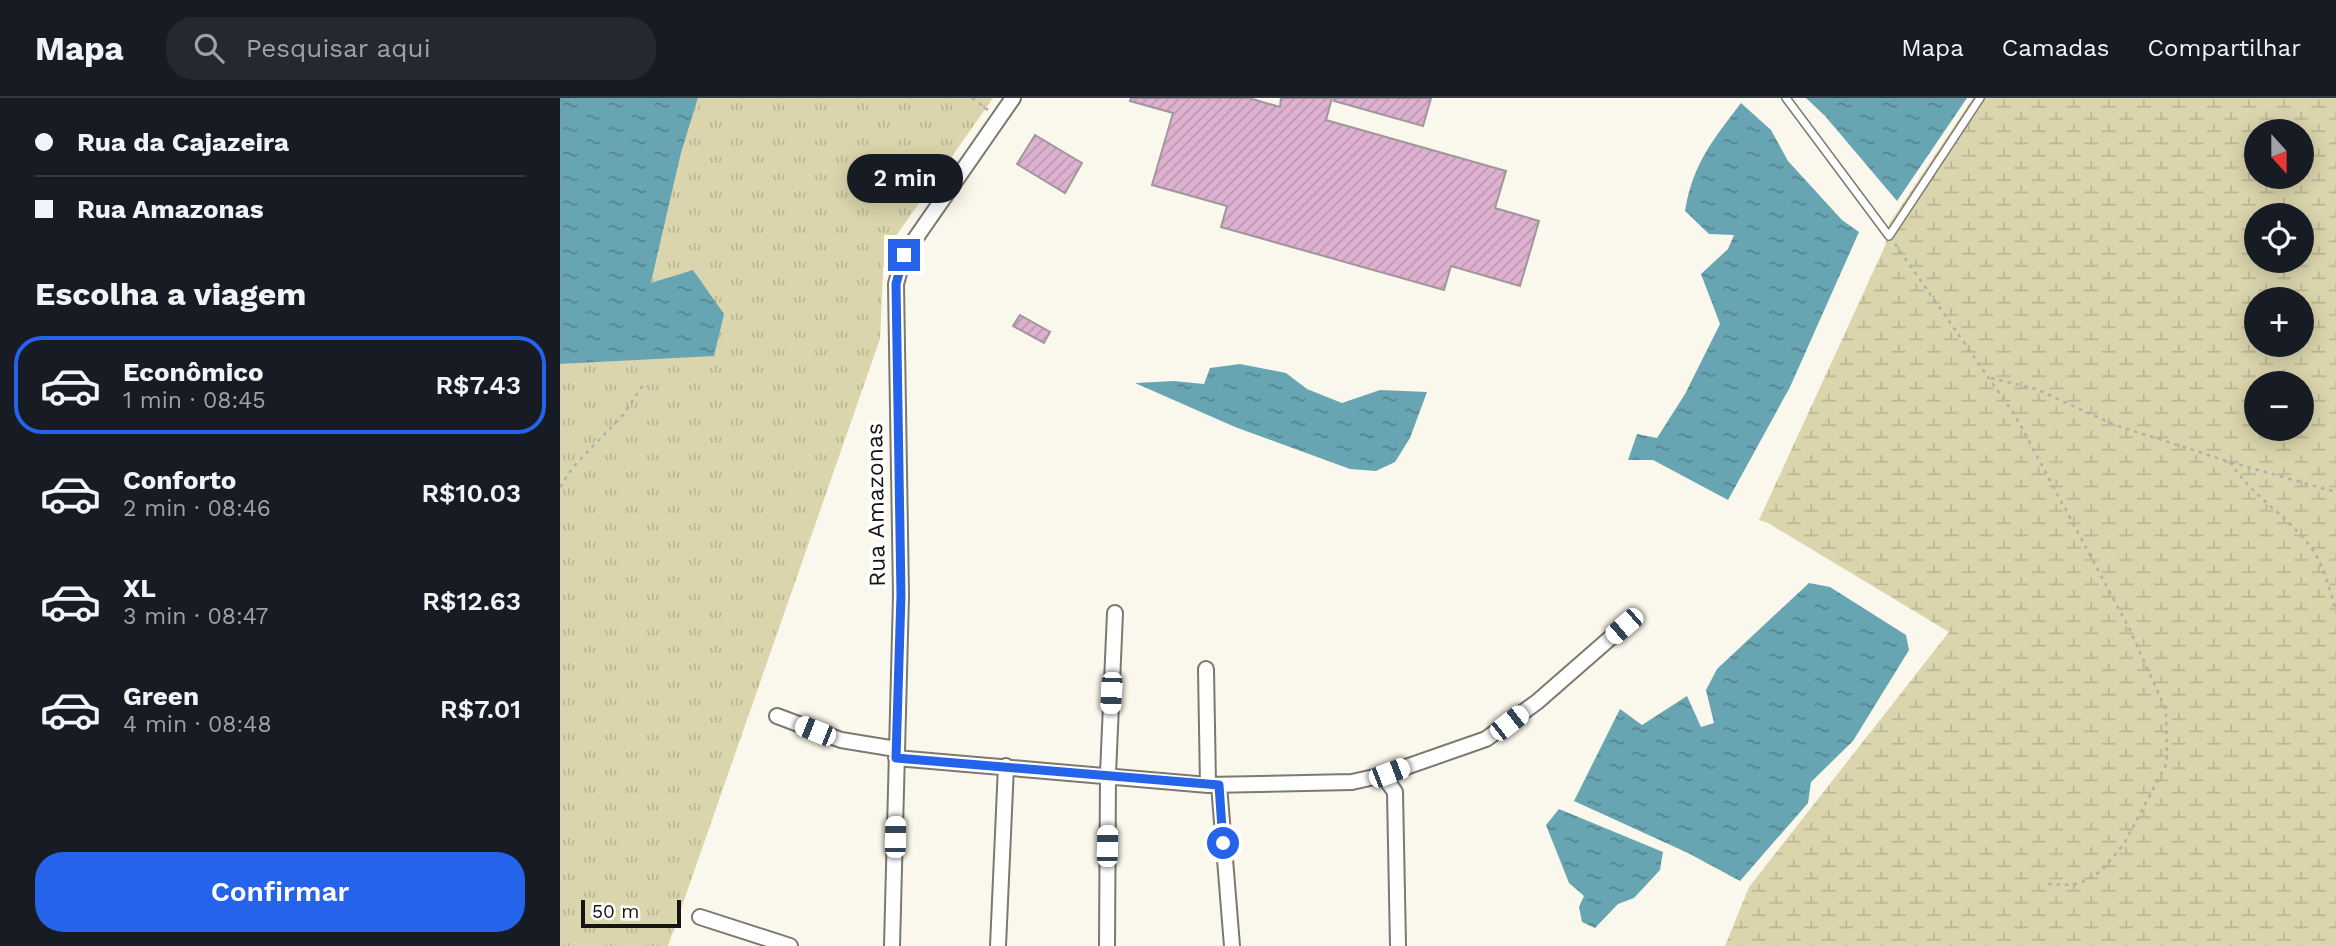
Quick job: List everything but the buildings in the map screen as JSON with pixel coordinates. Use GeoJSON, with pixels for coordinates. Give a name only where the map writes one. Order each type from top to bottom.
{"type":"FeatureCollection","features":[{"type":"Feature","properties":{"kind":"street","name":"Rua Amazonas"},"geometry":{"type":"LineString","coordinates":[[892,946],[901,595],[896,284],[904,255],[1013,98]]}},
{"type":"Feature","properties":{"kind":"street"},"geometry":{"type":"LineString","coordinates":[[1107,946],[1108,774],[1115,613]]}},
{"type":"Feature","properties":{"kind":"street"},"geometry":{"type":"LineString","coordinates":[[777,716],[841,740],[896,753],[1213,785],[1334,783],[1383,775],[1486,739],[1537,702],[1624,626]]}},
{"type":"Feature","properties":{"kind":"street"},"geometry":{"type":"LineString","coordinates":[[1206,669],[1213,785],[1232,946]]}},
{"type":"Feature","properties":{"kind":"street"},"geometry":{"type":"LineString","coordinates":[[998,946],[1006,766]]}},
{"type":"Feature","properties":{"kind":"street"},"geometry":{"type":"LineString","coordinates":[[1383,775],[1395,792],[1398,946]]}},
{"type":"Feature","properties":{"kind":"street"},"geometry":{"type":"LineString","coordinates":[[700,917],[790,946]]}},
{"type":"Feature","properties":{"kind":"lane"},"geometry":{"type":"LineString","coordinates":[[1786,98],[1889,236],[1980,98]]}},
{"type":"Feature","properties":{"kind":"path"},"geometry":{"type":"LineString","coordinates":[[972,98],[999,118]]}},
{"type":"Feature","properties":{"kind":"path"},"geometry":{"type":"LineString","coordinates":[[1889,236],[1992,378],[2016,417],[2129,628],[2159,689],[2168,725],[2169,751],[2163,774],[2111,861],[2101,871],[2072,885],[2046,884]]}},
{"type":"Feature","properties":{"kind":"path"},"geometry":{"type":"LineString","coordinates":[[1992,378],[2036,388],[2115,425],[2230,463],[2336,492]]}},
{"type":"Feature","properties":{"kind":"path"},"geometry":{"type":"LineString","coordinates":[[560,487],[573,467],[623,415],[643,385]]}},
{"type":"Feature","properties":{"kind":"path"},"geometry":{"type":"LineString","coordinates":[[2230,463],[2254,495],[2310,546],[2322,568],[2336,613]]}},
{"type":"Feature","properties":{"kind":"green space"},"geometry":{"type":"Polygon","coordinates":[[[698,98],[993,98],[884,253],[880,339],[668,946],[560,946],[560,364],[714,355],[651,284],[681,153],[698,98]]]}},
{"type":"Feature","properties":{"kind":"green space"},"geometry":{"type":"Polygon","coordinates":[[[1973,98],[2336,98],[2336,946],[1725,946],[1749,887],[1949,632],[1759,520],[1885,246],[1889,224],[1973,98]]]}},
{"type":"Feature","properties":{"kind":"water"},"geometry":{"type":"Polygon","coordinates":[[[560,98],[698,98],[681,153],[651,283],[693,270],[724,314],[714,356],[560,364],[560,98]]]}},
{"type":"Feature","properties":{"kind":"water"},"geometry":{"type":"Polygon","coordinates":[[[1806,98],[1967,98],[1897,201],[1825,116],[1806,98]]]}},
{"type":"Feature","properties":{"kind":"water"},"geometry":{"type":"Polygon","coordinates":[[[1741,103],[1771,130],[1788,161],[1842,220],[1859,232],[1790,387],[1728,500],[1653,460],[1628,460],[1637,434],[1657,438],[1685,394],[1720,324],[1701,274],[1728,249],[1734,235],[1709,234],[1685,211],[1699,165],[1741,103]]]}},
{"type":"Feature","properties":{"kind":"water"},"geometry":{"type":"Polygon","coordinates":[[[1240,364],[1286,373],[1307,389],[1342,403],[1380,390],[1427,392],[1410,438],[1395,462],[1376,471],[1350,469],[1235,427],[1135,383],[1174,381],[1204,384],[1210,368],[1240,364]]]}},
{"type":"Feature","properties":{"kind":"water"},"geometry":{"type":"Polygon","coordinates":[[[1809,583],[1830,587],[1906,635],[1909,650],[1853,741],[1811,782],[1808,803],[1740,881],[1688,853],[1574,801],[1620,709],[1642,725],[1687,696],[1701,727],[1714,723],[1706,690],[1717,669],[1809,583]]]}},
{"type":"Feature","properties":{"kind":"water"},"geometry":{"type":"Polygon","coordinates":[[[1559,809],[1663,852],[1660,870],[1634,898],[1618,904],[1595,928],[1582,922],[1579,907],[1584,896],[1569,883],[1546,825],[1559,809]]]}},
{"type":"Feature","properties":{"kind":"route"},"geometry":{"type":"LineString","coordinates":[[904,255],[896,284],[901,595],[896,758],[1219,785],[1223,843]]}}]}
